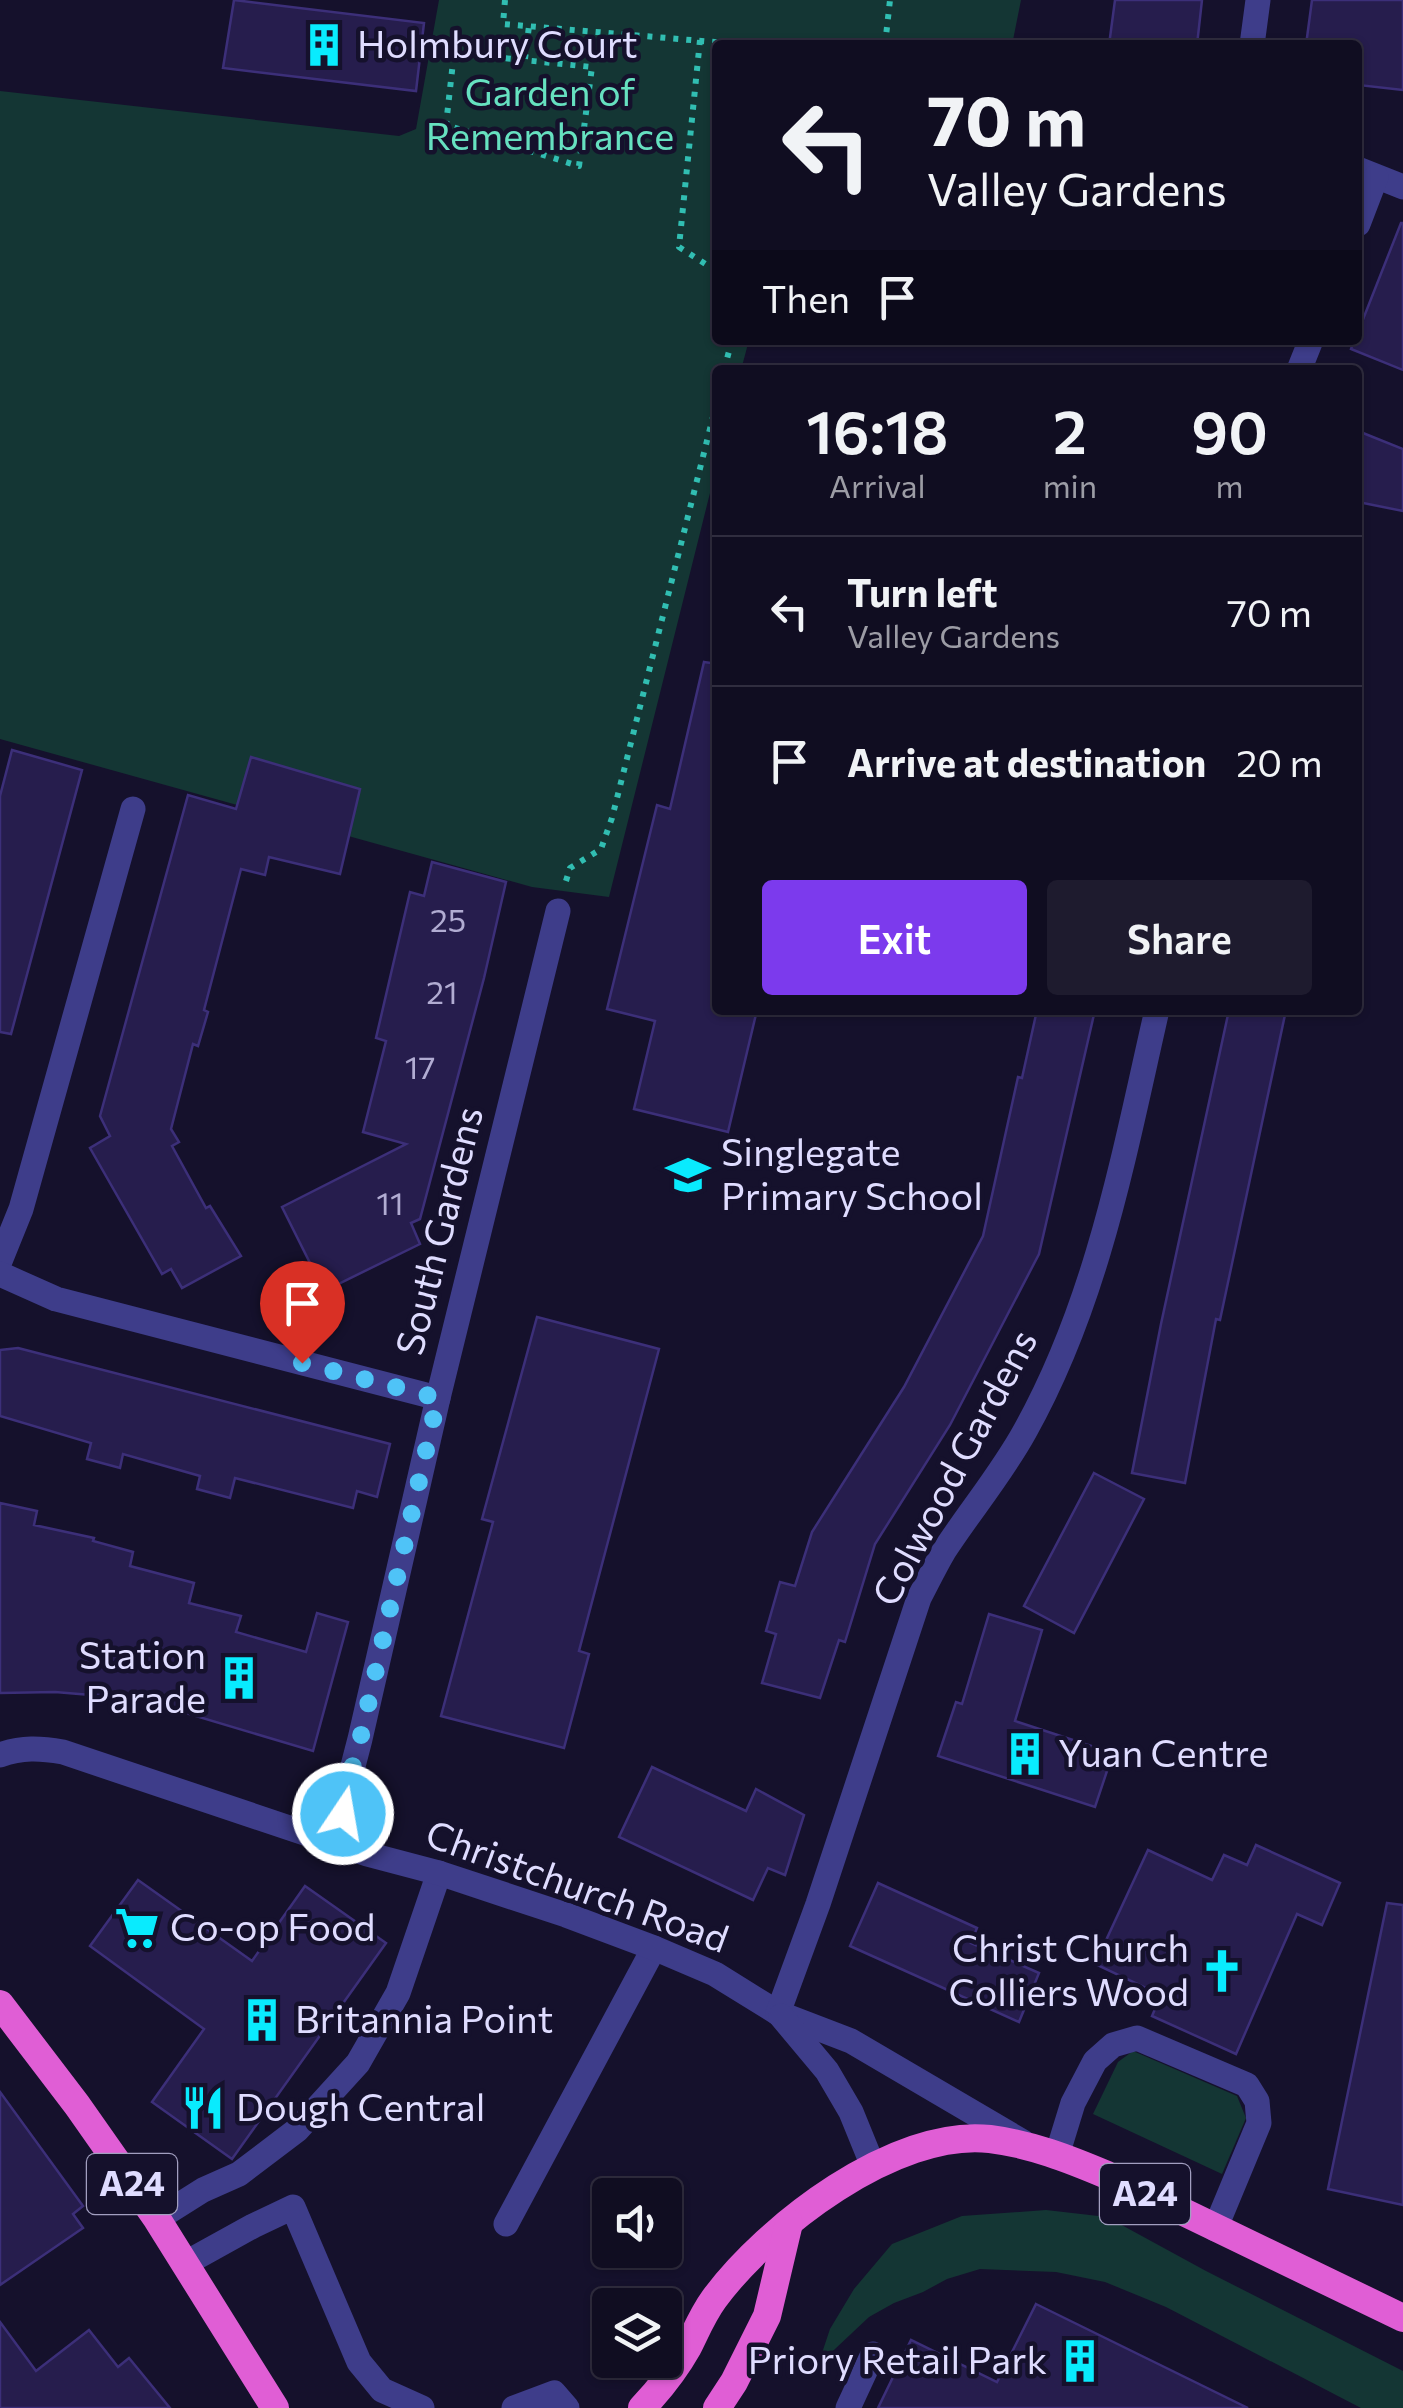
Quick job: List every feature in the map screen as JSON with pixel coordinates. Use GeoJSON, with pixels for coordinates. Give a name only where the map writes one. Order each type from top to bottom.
{"type":"FeatureCollection","features":[{"type":"Feature","properties":{"kind":"highway","name":"A24"},"geometry":{"type":"LineString","coordinates":[[0,2004],[157,2219],[276,2408]]}},
{"type":"Feature","properties":{"kind":"highway","name":"Christchurch Road"},"geometry":{"type":"LineString","coordinates":[[873,2166],[938,2141],[987,2138],[1045,2151],[1107,2175],[1403,2318]]}},
{"type":"Feature","properties":{"kind":"highway","name":"A24"},"geometry":{"type":"LineString","coordinates":[[789,2224],[841,2184],[873,2166]]}},
{"type":"Feature","properties":{"kind":"highway"},"geometry":{"type":"LineString","coordinates":[[642,2408],[666,2382],[710,2303],[743,2263],[789,2224]]}},
{"type":"Feature","properties":{"kind":"highway"},"geometry":{"type":"LineString","coordinates":[[718,2408],[767,2316],[789,2224]]}},
{"type":"Feature","properties":{"kind":"street"},"geometry":{"type":"LineString","coordinates":[[1253,40],[1258,0]]}},
{"type":"Feature","properties":{"kind":"street"},"geometry":{"type":"LineString","coordinates":[[1362,201],[1367,173],[1403,188]]}},
{"type":"Feature","properties":{"kind":"street"},"geometry":{"type":"LineString","coordinates":[[0,1261],[21,1210],[133,809]]}},
{"type":"Feature","properties":{"kind":"street","name":"South Gardens"},"geometry":{"type":"LineString","coordinates":[[367,1854],[346,1832],[344,1797],[558,911]]}},
{"type":"Feature","properties":{"kind":"street","name":"Colwood Gardens"},"geometry":{"type":"LineString","coordinates":[[778,2013],[919,1598],[942,1555],[1024,1432],[1086,1297],[1115,1196],[1155,1015]]}},
{"type":"Feature","properties":{"kind":"street"},"geometry":{"type":"LineString","coordinates":[[0,1274],[56,1300],[438,1398]]}},
{"type":"Feature","properties":{"kind":"street","name":"Christchurch Road"},"geometry":{"type":"LineString","coordinates":[[0,1755],[17,1749],[64,1752],[367,1854],[566,1915],[654,1948],[715,1974],[778,2013],[851,2042],[1045,2151]]}},
{"type":"Feature","properties":{"kind":"street"},"geometry":{"type":"LineString","coordinates":[[157,2219],[203,2190],[238,2174],[297,2130],[358,2063],[398,1993],[438,1873]]}},
{"type":"Feature","properties":{"kind":"street"},"geometry":{"type":"LineString","coordinates":[[506,2224],[654,1948]]}},
{"type":"Feature","properties":{"kind":"street","name":"Christchurch Road"},"geometry":{"type":"LineString","coordinates":[[778,2013],[827,2072],[851,2112],[873,2166]]}},
{"type":"Feature","properties":{"kind":"street"},"geometry":{"type":"LineString","coordinates":[[1045,2151],[1094,2060],[1112,2045],[1137,2038],[1246,2085],[1258,2101],[1258,2123],[1215,2229]]}},
{"type":"Feature","properties":{"kind":"street"},"geometry":{"type":"LineString","coordinates":[[186,2263],[293,2207],[359,2362],[382,2390],[422,2408]]}},
{"type":"Feature","properties":{"kind":"street"},"geometry":{"type":"LineString","coordinates":[[848,2408],[874,2354]]}},
{"type":"Feature","properties":{"kind":"street"},"geometry":{"type":"LineString","coordinates":[[514,2408],[554,2393],[567,2408]]}},
{"type":"Feature","properties":{"kind":"path"},"geometry":{"type":"LineString","coordinates":[[505,0],[503,24],[712,41]]}},
{"type":"Feature","properties":{"kind":"path"},"geometry":{"type":"LineString","coordinates":[[886,40],[890,0]]}},
{"type":"Feature","properties":{"kind":"path"},"geometry":{"type":"LineString","coordinates":[[525,59],[529,26]]}},
{"type":"Feature","properties":{"kind":"path"},"geometry":{"type":"LineString","coordinates":[[700,40],[679,246],[712,268]]}},
{"type":"Feature","properties":{"kind":"path"},"geometry":{"type":"LineString","coordinates":[[454,54],[525,59],[592,67],[579,166],[446,124],[454,54]]}},
{"type":"Feature","properties":{"kind":"path"},"geometry":{"type":"LineString","coordinates":[[558,911],[570,868],[601,849],[612,818],[712,421]]}},
{"type":"Feature","properties":{"kind":"green space","name":"Garden of Remembrance"},"geometry":{"type":"Polygon","coordinates":[[[439,0],[1021,0],[1013,40],[712,40],[712,345],[748,345],[742,365],[712,365],[712,485],[609,897],[532,887],[0,739],[0,91],[399,136],[416,129],[439,0]]]}},
{"type":"Feature","properties":{"kind":"green space"},"geometry":{"type":"Polygon","coordinates":[[[1133,2051],[1237,2096],[1246,2118],[1222,2174],[1093,2114],[1118,2062],[1133,2051]]]}},
{"type":"Feature","properties":{"kind":"green space"},"geometry":{"type":"Polygon","coordinates":[[[1046,2210],[1107,2217],[1403,2371],[1403,2408],[1361,2408],[1166,2307],[1105,2282],[1056,2272],[980,2269],[947,2279],[869,2317],[818,2365],[830,2329],[854,2289],[892,2244],[962,2216],[1046,2210]]]}},
{"type":"Feature","properties":{"kind":"building","name":"Holmbury Court"},"geometry":{"type":"Polygon","coordinates":[[[234,0],[424,23],[416,91],[223,68],[234,0]]]}},
{"type":"Feature","properties":{"kind":"building"},"geometry":{"type":"Polygon","coordinates":[[[1115,0],[1202,0],[1198,40],[1110,40],[1115,0]]]}},
{"type":"Feature","properties":{"kind":"building"},"geometry":{"type":"Polygon","coordinates":[[[1312,0],[1403,0],[1403,90],[1362,85],[1362,40],[1307,40],[1312,0]]]}},
{"type":"Feature","properties":{"kind":"building"},"geometry":{"type":"Polygon","coordinates":[[[1403,223],[1403,370],[1351,349],[1352,345],[1362,345],[1362,322],[1403,223]]]}},
{"type":"Feature","properties":{"kind":"building"},"geometry":{"type":"Polygon","coordinates":[[[1362,433],[1403,449],[1403,511],[1362,503],[1362,433]]]}},
{"type":"Feature","properties":{"kind":"building"},"geometry":{"type":"Polygon","coordinates":[[[704,662],[712,663],[712,1015],[756,1015],[728,1132],[634,1109],[655,1021],[607,1009],[657,805],[670,809],[704,662]]]}},
{"type":"Feature","properties":{"kind":"building"},"geometry":{"type":"Polygon","coordinates":[[[12,750],[82,770],[11,1034],[0,1032],[0,796],[12,750]]]}},
{"type":"Feature","properties":{"kind":"building"},"geometry":{"type":"Polygon","coordinates":[[[251,757],[360,789],[340,874],[269,857],[265,875],[241,869],[204,1010],[208,1012],[198,1046],[193,1044],[171,1129],[179,1142],[172,1146],[206,1208],[210,1206],[241,1256],[182,1288],[171,1269],[162,1274],[90,1148],[110,1136],[100,1116],[188,795],[236,809],[251,757]]]}},
{"type":"Feature","properties":{"kind":"building"},"geometry":{"type":"Polygon","coordinates":[[[432,862],[506,882],[420,1219],[411,1223],[420,1244],[324,1291],[282,1207],[406,1144],[363,1132],[386,1041],[376,1038],[410,892],[424,896],[432,862]]]}},
{"type":"Feature","properties":{"kind":"building"},"geometry":{"type":"Polygon","coordinates":[[[1036,1015],[1094,1015],[1039,1254],[950,1425],[875,1544],[845,1642],[839,1640],[820,1698],[762,1683],[776,1634],[766,1631],[780,1582],[795,1586],[812,1532],[904,1387],[983,1236],[1018,1077],[1022,1078],[1036,1015]]]}},
{"type":"Feature","properties":{"kind":"building"},"geometry":{"type":"Polygon","coordinates":[[[1228,1015],[1285,1015],[1220,1320],[1216,1319],[1185,1483],[1132,1473],[1228,1015]]]}},
{"type":"Feature","properties":{"kind":"building"},"geometry":{"type":"Polygon","coordinates":[[[537,1317],[659,1349],[579,1651],[589,1654],[564,1748],[441,1716],[493,1522],[482,1519],[537,1317]]]}},
{"type":"Feature","properties":{"kind":"building"},"geometry":{"type":"Polygon","coordinates":[[[18,1348],[390,1444],[377,1497],[357,1491],[353,1508],[235,1478],[230,1498],[197,1489],[200,1476],[123,1454],[120,1468],[87,1459],[91,1443],[0,1416],[0,1350],[18,1348]]]}},
{"type":"Feature","properties":{"kind":"building"},"geometry":{"type":"Polygon","coordinates":[[[1094,1473],[1144,1499],[1074,1633],[1024,1606],[1094,1473]]]}},
{"type":"Feature","properties":{"kind":"building"},"geometry":{"type":"Polygon","coordinates":[[[0,1503],[37,1511],[34,1525],[94,1538],[93,1541],[133,1552],[130,1566],[194,1583],[189,1603],[241,1616],[236,1632],[306,1652],[317,1613],[348,1622],[313,1751],[139,1699],[55,1692],[0,1693],[0,1503]]]}},
{"type":"Feature","properties":{"kind":"building","name":"Yuan Centre"},"geometry":{"type":"Polygon","coordinates":[[[989,1614],[1042,1630],[1015,1721],[1113,1753],[1095,1807],[938,1756],[956,1702],[962,1704],[989,1614]]]}},
{"type":"Feature","properties":{"kind":"building"},"geometry":{"type":"Polygon","coordinates":[[[652,1767],[746,1811],[756,1789],[804,1815],[785,1875],[768,1868],[753,1900],[619,1837],[652,1767]]]}},
{"type":"Feature","properties":{"kind":"building","name":"Christ Church Colliers Wood"},"geometry":{"type":"Polygon","coordinates":[[[1256,1845],[1340,1883],[1322,1925],[1297,1914],[1236,2054],[1152,2016],[1161,1995],[1095,1964],[1148,1850],[1212,1880],[1224,1855],[1247,1865],[1256,1845]]]}},
{"type":"Feature","properties":{"kind":"building","name":"Britannia Point"},"geometry":{"type":"Polygon","coordinates":[[[138,1880],[252,1961],[305,1886],[386,1943],[232,2159],[152,2102],[204,2029],[90,1946],[138,1880]]]}},
{"type":"Feature","properties":{"kind":"building"},"geometry":{"type":"Polygon","coordinates":[[[878,1883],[977,1928],[971,1943],[1039,1973],[1019,2022],[850,1946],[878,1883]]]}},
{"type":"Feature","properties":{"kind":"building"},"geometry":{"type":"Polygon","coordinates":[[[1387,1903],[1403,1905],[1403,2205],[1328,2189],[1387,1903]]]}},
{"type":"Feature","properties":{"kind":"building"},"geometry":{"type":"Polygon","coordinates":[[[0,2092],[83,2206],[73,2214],[83,2228],[0,2285],[0,2092]]]}},
{"type":"Feature","properties":{"kind":"building","name":"Priory Retail Park"},"geometry":{"type":"Polygon","coordinates":[[[1036,2304],[1248,2408],[878,2408],[911,2340],[997,2382],[1036,2304]]]}},
{"type":"Feature","properties":{"kind":"building"},"geometry":{"type":"Polygon","coordinates":[[[0,2322],[36,2371],[89,2330],[118,2367],[129,2358],[170,2408],[0,2408],[0,2322]]]}},
{"type":"Feature","properties":{"kind":"place","name":"Holmbury Court"},"geometry":{"type":"Point","coordinates":[324,45]}},
{"type":"Feature","properties":{"kind":"place","name":"Singlegate Primary School"},"geometry":{"type":"Point","coordinates":[688,1175]}},
{"type":"Feature","properties":{"kind":"place","name":"Station Parade"},"geometry":{"type":"Point","coordinates":[239,1678]}},
{"type":"Feature","properties":{"kind":"place","name":"Yuan Centre"},"geometry":{"type":"Point","coordinates":[1025,1754]}},
{"type":"Feature","properties":{"kind":"place","name":"Co-op Food"},"geometry":{"type":"Point","coordinates":[137,1928]}},
{"type":"Feature","properties":{"kind":"place","name":"Christ Church Colliers Wood"},"geometry":{"type":"Point","coordinates":[1222,1971]}},
{"type":"Feature","properties":{"kind":"place","name":"Britannia Point"},"geometry":{"type":"Point","coordinates":[262,2020]}},
{"type":"Feature","properties":{"kind":"place","name":"Dough Central"},"geometry":{"type":"Point","coordinates":[203,2108]}},
{"type":"Feature","properties":{"kind":"place","name":"Priory Retail Park"},"geometry":{"type":"Point","coordinates":[1080,2361]}},
{"type":"Feature","properties":{"kind":"route"},"geometry":{"type":"LineString","coordinates":[[302,1363],[438,1398],[343,1814]]}}]}
